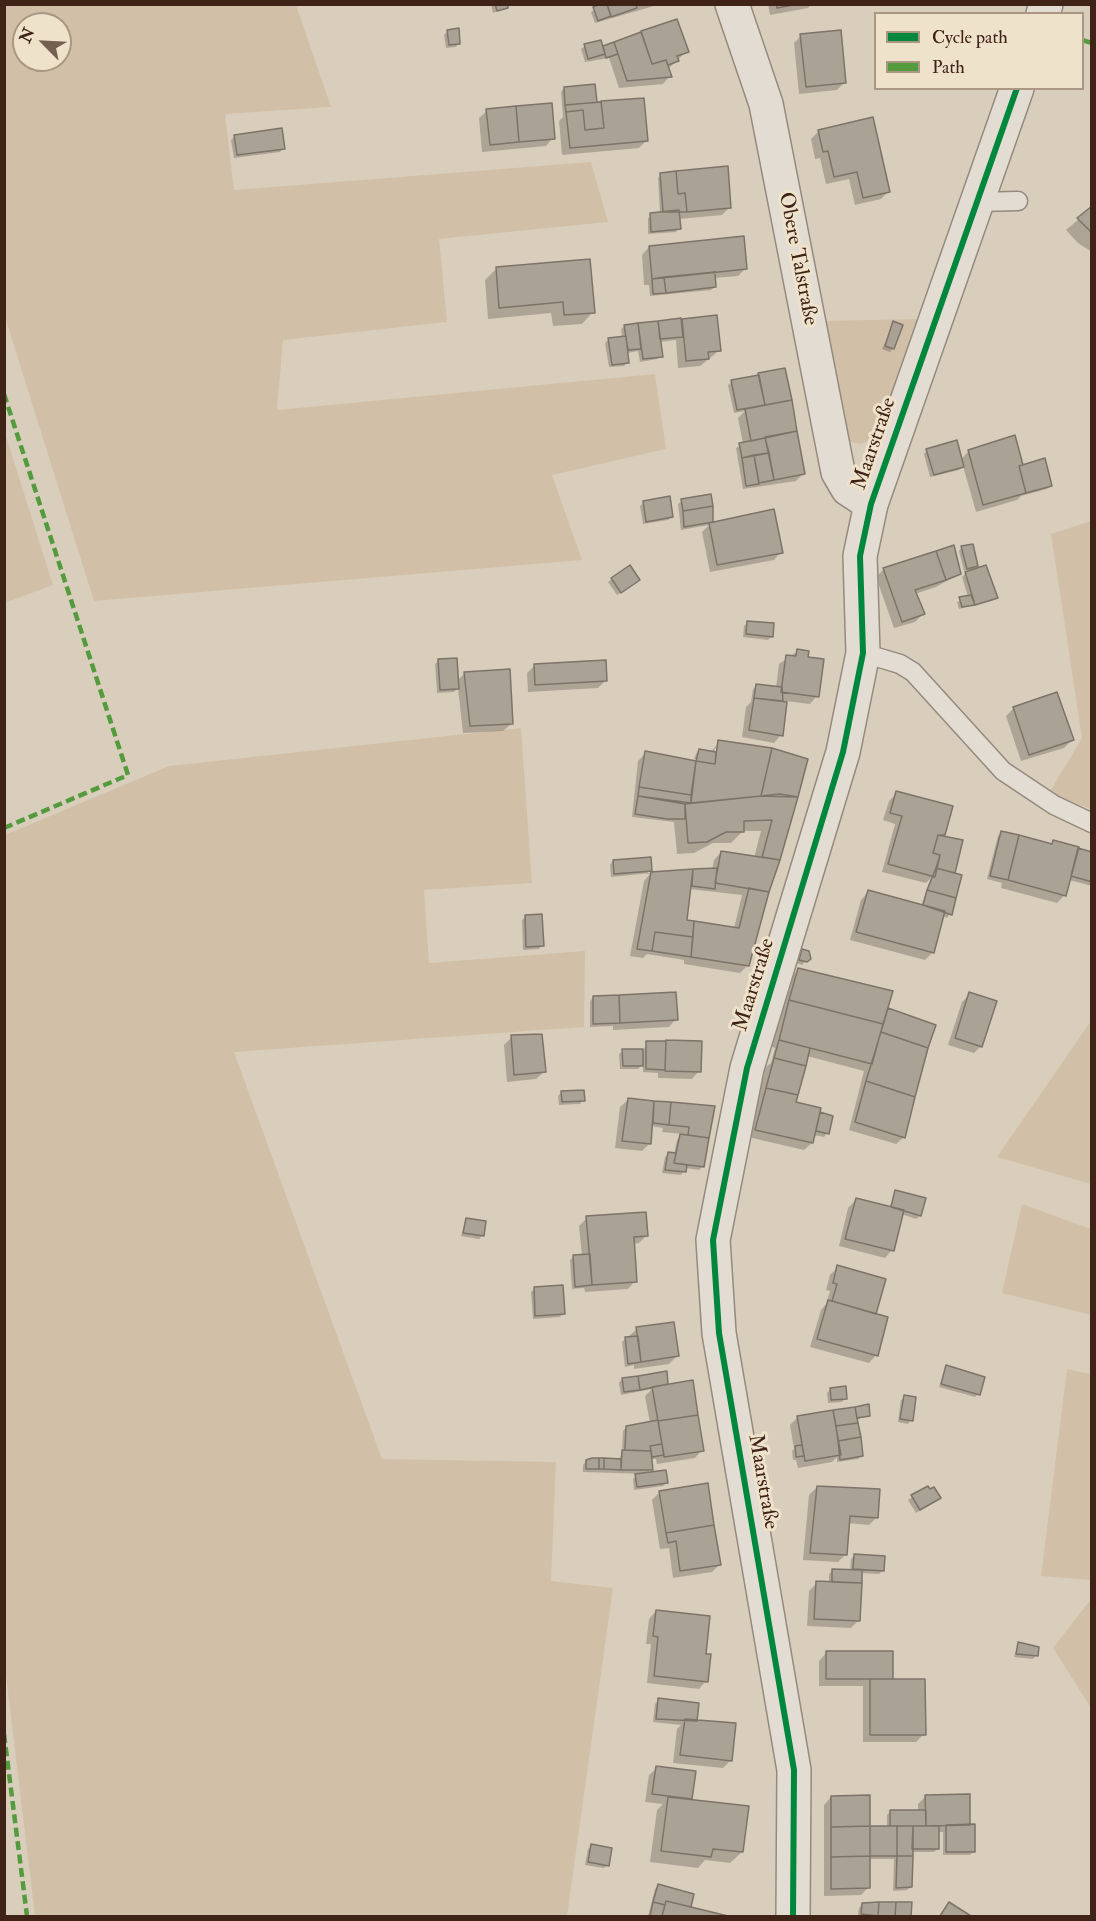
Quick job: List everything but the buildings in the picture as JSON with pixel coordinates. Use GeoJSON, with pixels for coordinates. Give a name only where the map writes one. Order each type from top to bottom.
{"type":"FeatureCollection","features":[{"type":"Feature","properties":{"kind":"street","name":"Obere Talstraße"},"geometry":{"type":"LineString","coordinates":[[732,4],[766,104],[838,472],[848,489],[871,504]]}},
{"type":"Feature","properties":{"kind":"street","name":"Maarstraße"},"geometry":{"type":"LineString","coordinates":[[793,1917],[794,1770],[719,1333],[713,1240],[747,1068],[843,752],[863,653],[860,556],[871,504],[1016,90]]}},
{"type":"Feature","properties":{"kind":"lane"},"geometry":{"type":"LineString","coordinates":[[977,202],[1018,201]]}},
{"type":"Feature","properties":{"kind":"lane"},"geometry":{"type":"LineString","coordinates":[[863,653],[900,664],[913,672],[1003,771],[1054,805],[1092,823]]}},
{"type":"Feature","properties":{"kind":"shaded area"},"geometry":{"type":"Polygon","coordinates":[[[4,5],[296,5],[331,107],[225,114],[234,190],[591,162],[608,222],[439,239],[447,322],[283,340],[277,410],[655,374],[666,449],[552,475],[582,560],[94,601],[5,317],[4,5]]]}},
{"type":"Feature","properties":{"kind":"shaded area"},"geometry":{"type":"Polygon","coordinates":[[[918,319],[892,404],[877,438],[860,444],[848,441],[824,321],[918,319]]]}},
{"type":"Feature","properties":{"kind":"shaded area"},"geometry":{"type":"Polygon","coordinates":[[[4,430],[53,585],[5,603],[4,603],[4,430]]]}},
{"type":"Feature","properties":{"kind":"shaded area"},"geometry":{"type":"Polygon","coordinates":[[[1091,521],[1091,809],[1049,793],[1082,738],[1051,534],[1091,521]]]}},
{"type":"Feature","properties":{"kind":"shaded area"},"geometry":{"type":"Polygon","coordinates":[[[521,728],[532,883],[424,890],[429,963],[585,951],[584,1027],[234,1052],[382,1459],[556,1462],[551,1581],[613,1588],[567,1916],[35,1916],[4,1659],[5,835],[169,766],[521,728]]]}},
{"type":"Feature","properties":{"kind":"shaded area"},"geometry":{"type":"Polygon","coordinates":[[[1091,1021],[1091,1184],[997,1157],[1091,1021]]]}},
{"type":"Feature","properties":{"kind":"shaded area"},"geometry":{"type":"Polygon","coordinates":[[[1022,1204],[1091,1229],[1091,1315],[1002,1293],[1022,1204]]]}},
{"type":"Feature","properties":{"kind":"shaded area"},"geometry":{"type":"Polygon","coordinates":[[[1067,1369],[1091,1374],[1091,1580],[1041,1576],[1067,1369]]]}},
{"type":"Feature","properties":{"kind":"shaded area"},"geometry":{"type":"Polygon","coordinates":[[[1091,1599],[1091,1708],[1053,1648],[1091,1599]]]}},
{"type":"Feature","properties":{"kind":"marked path"},"geometry":{"type":"LineString","coordinates":[[1084,41],[1092,43]]}},
{"type":"Feature","properties":{"kind":"marked path"},"geometry":{"type":"LineString","coordinates":[[4,394],[128,775],[4,828]]}},
{"type":"Feature","properties":{"kind":"marked path"},"geometry":{"type":"LineString","coordinates":[[4,1734],[27,1916]]}},
{"type":"Feature","properties":{"kind":"cycle path"},"geometry":{"type":"LineString","coordinates":[[793,1916],[794,1770],[719,1333],[713,1240],[747,1068],[843,752],[863,653],[860,556],[871,504],[1016,90]]}}]}
